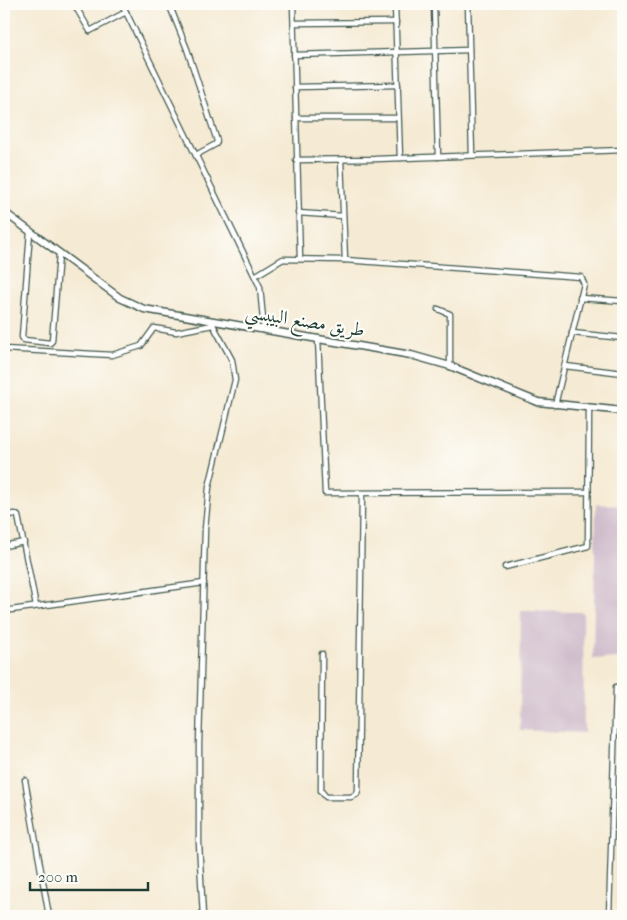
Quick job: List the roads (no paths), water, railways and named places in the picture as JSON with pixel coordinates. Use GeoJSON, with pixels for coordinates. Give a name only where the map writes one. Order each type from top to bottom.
{"type":"FeatureCollection","features":[{"type":"Feature","properties":{"kind":"main road","name":"طريق مصنع البيبسي"},"geometry":{"type":"LineString","coordinates":[[4,212],[59,255],[132,304],[154,311],[212,323],[416,356],[450,366],[528,399],[555,405],[623,411]]}},
{"type":"Feature","properties":{"kind":"street"},"geometry":{"type":"LineString","coordinates":[[74,4],[90,31],[126,12]]}},
{"type":"Feature","properties":{"kind":"street"},"geometry":{"type":"LineString","coordinates":[[122,4],[260,287],[264,330]]}},
{"type":"Feature","properties":{"kind":"street"},"geometry":{"type":"LineString","coordinates":[[169,4],[187,49],[217,141],[216,144],[196,155]]}},
{"type":"Feature","properties":{"kind":"street"},"geometry":{"type":"LineString","coordinates":[[293,4],[300,259]]}},
{"type":"Feature","properties":{"kind":"street"},"geometry":{"type":"LineString","coordinates":[[396,4],[400,158]]}},
{"type":"Feature","properties":{"kind":"street"},"geometry":{"type":"LineString","coordinates":[[434,4],[438,157]]}},
{"type":"Feature","properties":{"kind":"street"},"geometry":{"type":"LineString","coordinates":[[468,4],[472,155]]}},
{"type":"Feature","properties":{"kind":"street"},"geometry":{"type":"LineString","coordinates":[[294,23],[396,22]]}},
{"type":"Feature","properties":{"kind":"street"},"geometry":{"type":"LineString","coordinates":[[294,55],[469,50]]}},
{"type":"Feature","properties":{"kind":"street"},"geometry":{"type":"LineString","coordinates":[[295,87],[398,85]]}},
{"type":"Feature","properties":{"kind":"street"},"geometry":{"type":"LineString","coordinates":[[296,118],[398,118]]}},
{"type":"Feature","properties":{"kind":"street"},"geometry":{"type":"LineString","coordinates":[[296,160],[623,150]]}},
{"type":"Feature","properties":{"kind":"street"},"geometry":{"type":"LineString","coordinates":[[341,160],[345,260]]}},
{"type":"Feature","properties":{"kind":"street"},"geometry":{"type":"LineString","coordinates":[[298,213],[343,216]]}},
{"type":"Feature","properties":{"kind":"street"},"geometry":{"type":"LineString","coordinates":[[30,232],[22,316],[22,337],[24,340],[50,343],[52,341],[59,255]]}},
{"type":"Feature","properties":{"kind":"street"},"geometry":{"type":"LineString","coordinates":[[255,276],[283,259],[300,259],[345,260],[581,277],[584,284],[555,405]]}},
{"type":"Feature","properties":{"kind":"street"},"geometry":{"type":"LineString","coordinates":[[580,298],[623,301]]}},
{"type":"Feature","properties":{"kind":"street"},"geometry":{"type":"LineString","coordinates":[[438,309],[450,314],[450,366]]}},
{"type":"Feature","properties":{"kind":"street"},"geometry":{"type":"LineString","coordinates":[[4,349],[112,355],[141,346],[154,328],[176,332],[212,323],[232,360],[235,380],[208,495],[200,744],[199,843],[203,916]]}},
{"type":"Feature","properties":{"kind":"street"},"geometry":{"type":"LineString","coordinates":[[572,333],[623,338]]}},
{"type":"Feature","properties":{"kind":"street"},"geometry":{"type":"LineString","coordinates":[[318,339],[323,489],[328,495],[588,492]]}},
{"type":"Feature","properties":{"kind":"street"},"geometry":{"type":"LineString","coordinates":[[565,366],[623,373]]}},
{"type":"Feature","properties":{"kind":"street"},"geometry":{"type":"LineString","coordinates":[[505,567],[588,546],[589,408]]}},
{"type":"Feature","properties":{"kind":"street"},"geometry":{"type":"LineString","coordinates":[[322,654],[321,791],[324,796],[351,797],[357,794],[358,790],[362,495]]}},
{"type":"Feature","properties":{"kind":"street"},"geometry":{"type":"LineString","coordinates":[[4,516],[17,514],[36,606]]}},
{"type":"Feature","properties":{"kind":"street"},"geometry":{"type":"LineString","coordinates":[[4,546],[24,542]]}},
{"type":"Feature","properties":{"kind":"street"},"geometry":{"type":"LineString","coordinates":[[4,611],[204,583]]}},
{"type":"Feature","properties":{"kind":"street"},"geometry":{"type":"LineString","coordinates":[[609,916],[616,687],[623,688]]}},
{"type":"Feature","properties":{"kind":"street"},"geometry":{"type":"LineString","coordinates":[[25,780],[49,916]]}}]}
